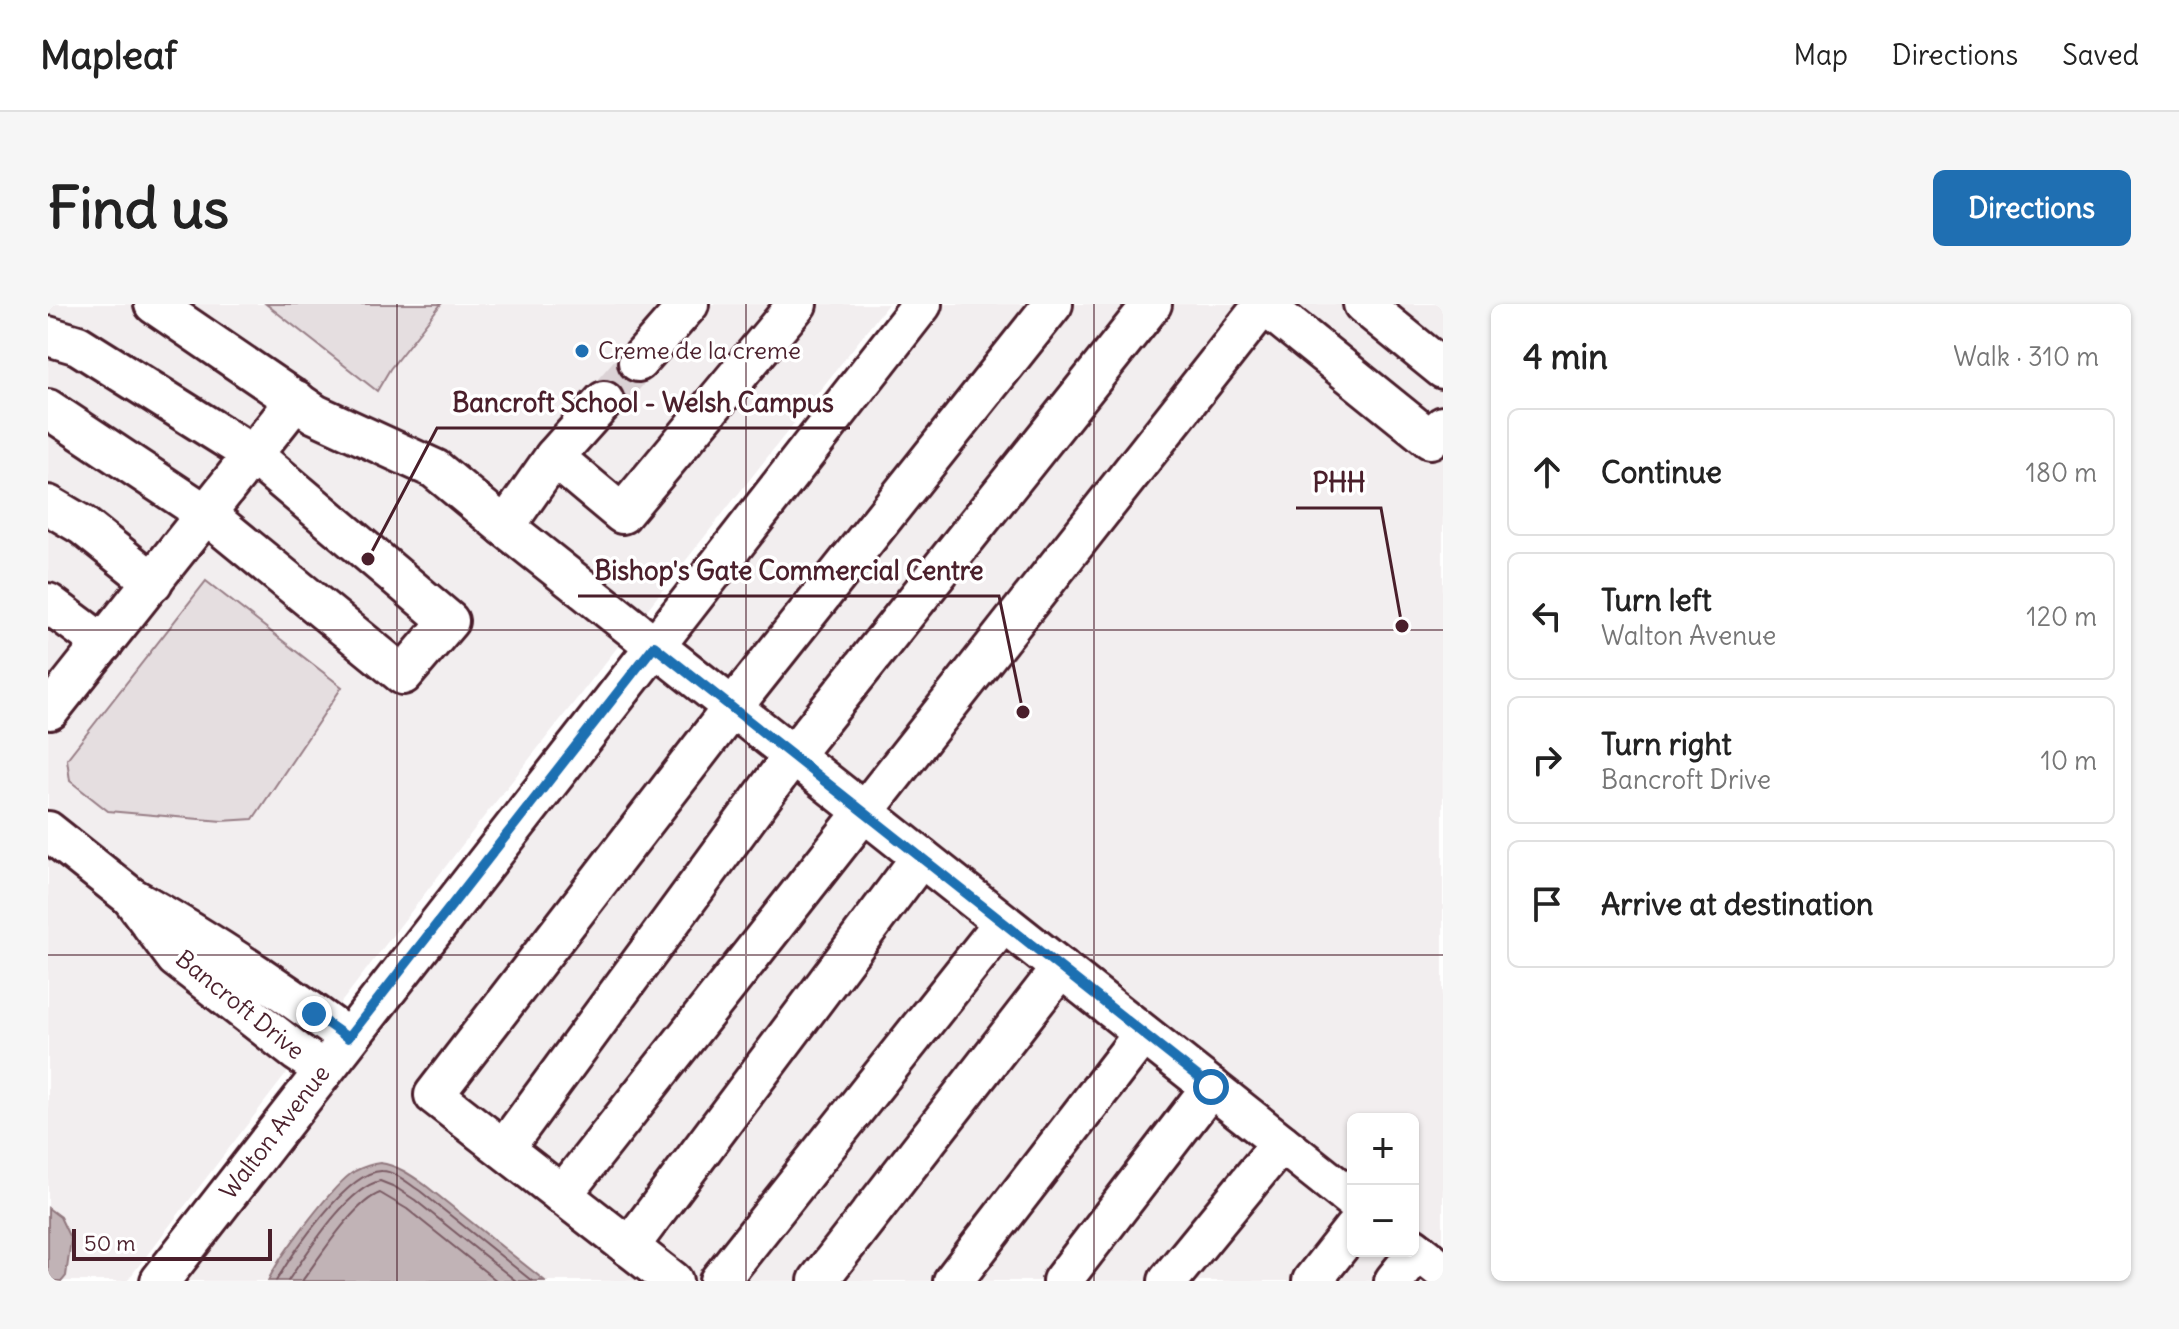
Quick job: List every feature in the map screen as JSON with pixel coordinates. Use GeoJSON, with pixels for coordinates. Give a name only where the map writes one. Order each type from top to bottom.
{"type":"FeatureCollection","features":[{"type":"Feature","properties":{"kind":"street"},"geometry":{"type":"LineString","coordinates":[[154,304],[315,414],[435,469],[1347,1195]]}},
{"type":"Feature","properties":{"kind":"street"},"geometry":{"type":"LineString","coordinates":[[638,362],[689,304]]}},
{"type":"Feature","properties":{"kind":"street"},"geometry":{"type":"LineString","coordinates":[[554,457],[622,514],[797,304]]}},
{"type":"Feature","properties":{"kind":"street","name":"Walton Avenue"},"geometry":{"type":"LineString","coordinates":[[160,1281],[922,304]]}},
{"type":"Feature","properties":{"kind":"street"},"geometry":{"type":"LineString","coordinates":[[673,1281],[434,1095],[732,708],[1053,304]]}},
{"type":"Feature","properties":{"kind":"street"},"geometry":{"type":"LineString","coordinates":[[504,1149],[793,755],[1152,304]]}},
{"type":"Feature","properties":{"kind":"street"},"geometry":{"type":"LineString","coordinates":[[562,1195],[1264,304],[1430,439],[1443,426]]}},
{"type":"Feature","properties":{"kind":"street"},"geometry":{"type":"LineString","coordinates":[[1363,304],[1440,359]]}},
{"type":"Feature","properties":{"kind":"street"},"geometry":{"type":"LineString","coordinates":[[48,336],[78,345],[253,455],[449,621],[403,675],[206,514],[48,409]]}},
{"type":"Feature","properties":{"kind":"street"},"geometry":{"type":"LineString","coordinates":[[49,711],[296,400]]}},
{"type":"Feature","properties":{"kind":"street"},"geometry":{"type":"LineString","coordinates":[[505,527],[554,457],[604,401]]}},
{"type":"Feature","properties":{"kind":"street"},"geometry":{"type":"LineString","coordinates":[[48,505],[82,525],[153,582]]}},
{"type":"Feature","properties":{"kind":"street"},"geometry":{"type":"LineString","coordinates":[[48,603],[103,644]]}},
{"type":"Feature","properties":{"kind":"street","name":"Bancroft Drive"},"geometry":{"type":"LineString","coordinates":[[48,831],[131,897],[230,955],[348,1038]]}},
{"type":"Feature","properties":{"kind":"street"},"geometry":{"type":"LineString","coordinates":[[629,1247],[921,857]]}},
{"type":"Feature","properties":{"kind":"street","name":"Bancroft Drive"},"geometry":{"type":"LineString","coordinates":[[131,897],[176,958],[324,1070]]}},
{"type":"Feature","properties":{"kind":"street"},"geometry":{"type":"LineString","coordinates":[[719,1281],[1003,923]]}},
{"type":"Feature","properties":{"kind":"street"},"geometry":{"type":"LineString","coordinates":[[818,1281],[1061,968]]}},
{"type":"Feature","properties":{"kind":"street"},"geometry":{"type":"LineString","coordinates":[[953,1281],[1143,1034]]}},
{"type":"Feature","properties":{"kind":"street"},"geometry":{"type":"LineString","coordinates":[[1062,1281],[1211,1087]]}},
{"type":"Feature","properties":{"kind":"street"},"geometry":{"type":"LineString","coordinates":[[1168,1281],[1281,1143]]}},
{"type":"Feature","properties":{"kind":"street"},"geometry":{"type":"LineString","coordinates":[[1312,1281],[1347,1237]]}},
{"type":"Feature","properties":{"kind":"street"},"geometry":{"type":"LineString","coordinates":[[1394,1281],[1425,1257]]}},
{"type":"Feature","properties":{"kind":"shaded area"},"geometry":{"type":"Polygon","coordinates":[[[48,304],[888,304],[486,814],[127,1281],[48,1281],[48,304]]]}},
{"type":"Feature","properties":{"kind":"shaded area"},"geometry":{"type":"Polygon","coordinates":[[[266,304],[441,304],[390,369],[377,391],[266,304]]]}},
{"type":"Feature","properties":{"kind":"shaded area"},"geometry":{"type":"Polygon","coordinates":[[[920,304],[1443,304],[1443,1281],[160,1281],[920,304]]]}},
{"type":"Feature","properties":{"kind":"shaded area"},"geometry":{"type":"Polygon","coordinates":[[[206,581],[342,687],[253,819],[222,821],[108,811],[70,781],[67,759],[206,581]]]}},
{"type":"Feature","properties":{"kind":"water"},"geometry":{"type":"Polygon","coordinates":[[[380,1163],[398,1168],[425,1185],[545,1281],[268,1281],[294,1239],[334,1190],[355,1171],[380,1163]]]}},
{"type":"Feature","properties":{"kind":"water"},"geometry":{"type":"Polygon","coordinates":[[[48,1208],[60,1217],[71,1240],[66,1276],[62,1281],[48,1281],[48,1208]]]}},
{"type":"Feature","properties":{"kind":"tunnel"},"geometry":{"type":"LineString","coordinates":[[604,401],[638,362]]}},
{"type":"Feature","properties":{"kind":"place","name":"Creme de la creme"},"geometry":{"type":"Point","coordinates":[582,351]}},
{"type":"Feature","properties":{"kind":"place","name":"Bancroft School - Welsh Campus"},"geometry":{"type":"Point","coordinates":[368,559]}},
{"type":"Feature","properties":{"kind":"place","name":"PHH"},"geometry":{"type":"Point","coordinates":[1402,626]}},
{"type":"Feature","properties":{"kind":"place","name":"Bishop's Gate Commercial Centre"},"geometry":{"type":"Point","coordinates":[1023,712]}},
{"type":"Feature","properties":{"kind":"route"},"geometry":{"type":"LineString","coordinates":[[314,1014],[348,1038],[654,646],[1211,1087]]}}]}
